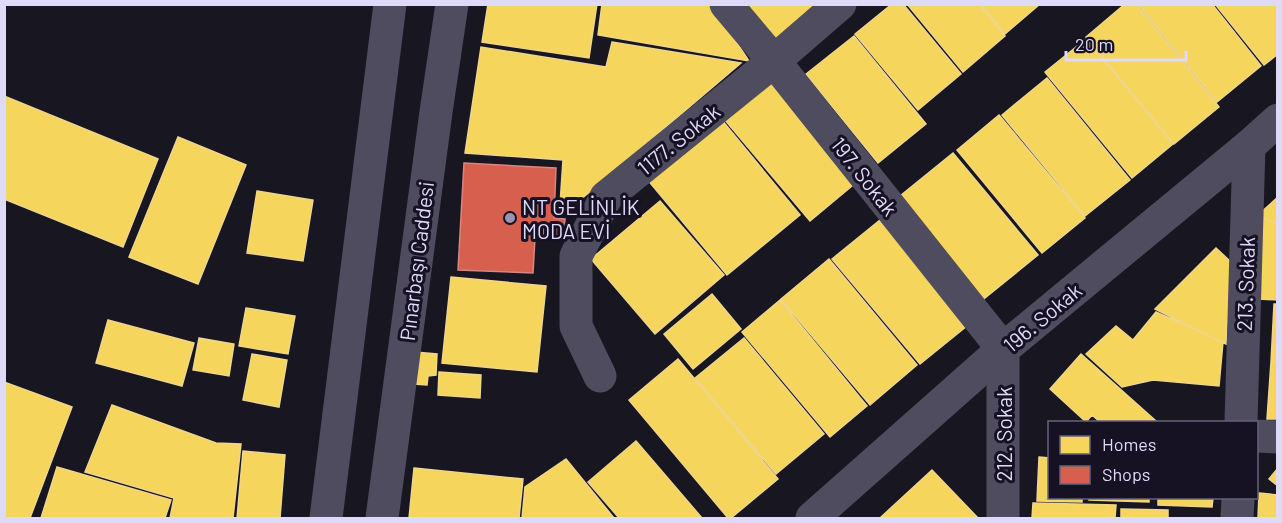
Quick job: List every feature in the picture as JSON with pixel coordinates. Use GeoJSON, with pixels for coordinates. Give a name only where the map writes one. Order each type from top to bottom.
{"type":"FeatureCollection","features":[{"type":"Feature","properties":{"kind":"street"},"geometry":{"type":"LineString","coordinates":[[326,519],[390,4]]}},
{"type":"Feature","properties":{"kind":"street","name":"Pınarbaşı Caddesi"},"geometry":{"type":"LineString","coordinates":[[382,519],[452,4]]}},
{"type":"Feature","properties":{"kind":"street","name":"197. Sokak"},"geometry":{"type":"LineString","coordinates":[[726,4],[1003,349]]}},
{"type":"Feature","properties":{"kind":"street","name":"1177. Sokak"},"geometry":{"type":"LineString","coordinates":[[600,376],[576,326],[576,256],[606,197],[774,61],[840,4]]}},
{"type":"Feature","properties":{"kind":"street","name":"196. Sokak"},"geometry":{"type":"LineString","coordinates":[[812,519],[1003,349],[1278,120]]}},
{"type":"Feature","properties":{"kind":"street","name":"213. Sokak"},"geometry":{"type":"LineString","coordinates":[[1241,421],[1249,146]]}},
{"type":"Feature","properties":{"kind":"street","name":"212. Sokak"},"geometry":{"type":"LineString","coordinates":[[1003,349],[1003,519]]}},
{"type":"Feature","properties":{"kind":"street"},"geometry":{"type":"LineString","coordinates":[[1258,436],[1278,437]]}},
{"type":"Feature","properties":{"kind":"street"},"geometry":{"type":"LineString","coordinates":[[1237,519],[1238,499]]}},
{"type":"Feature","properties":{"kind":"building: Homes"},"geometry":{"type":"Polygon","coordinates":[[[488,4],[597,4],[589,58],[482,42],[488,4]]]}},
{"type":"Feature","properties":{"kind":"building: Homes"},"geometry":{"type":"Polygon","coordinates":[[[602,4],[711,4],[749,61],[598,35],[602,4]]]}},
{"type":"Feature","properties":{"kind":"building: Homes"},"geometry":{"type":"Polygon","coordinates":[[[737,4],[818,4],[771,44],[737,4]]]}},
{"type":"Feature","properties":{"kind":"building: Homes"},"geometry":{"type":"Polygon","coordinates":[[[892,4],[903,4],[961,74],[918,110],[855,34],[892,4]]]}},
{"type":"Feature","properties":{"kind":"building: Homes"},"geometry":{"type":"Polygon","coordinates":[[[907,4],[979,4],[1005,36],[963,72],[907,4]]]}},
{"type":"Feature","properties":{"kind":"building: Homes"},"geometry":{"type":"Polygon","coordinates":[[[981,4],[1040,4],[1005,34],[981,4]]]}},
{"type":"Feature","properties":{"kind":"building: Homes"},"geometry":{"type":"Polygon","coordinates":[[[1125,4],[1136,4],[1219,107],[1174,144],[1086,37],[1125,4]]]}},
{"type":"Feature","properties":{"kind":"building: Homes"},"geometry":{"type":"Polygon","coordinates":[[[1138,4],[1212,4],[1261,66],[1217,102],[1138,4]]]}},
{"type":"Feature","properties":{"kind":"building: Homes"},"geometry":{"type":"Polygon","coordinates":[[[1215,4],[1278,4],[1278,54],[1264,65],[1215,4]]]}},
{"type":"Feature","properties":{"kind":"building: Homes"},"geometry":{"type":"Polygon","coordinates":[[[854,36],[926,124],[878,163],[806,74],[854,36]]]}},
{"type":"Feature","properties":{"kind":"building: Homes"},"geometry":{"type":"Polygon","coordinates":[[[1086,39],[1173,144],[1132,178],[1045,72],[1086,39]]]}},
{"type":"Feature","properties":{"kind":"building: Homes"},"geometry":{"type":"Polygon","coordinates":[[[612,42],[741,63],[573,206],[560,205],[563,160],[465,153],[481,47],[606,67],[612,42]]]}},
{"type":"Feature","properties":{"kind":"building: Homes"},"geometry":{"type":"Polygon","coordinates":[[[1047,78],[1130,180],[1085,216],[1002,115],[1047,78]]]}},
{"type":"Feature","properties":{"kind":"building: Homes"},"geometry":{"type":"Polygon","coordinates":[[[772,80],[858,181],[810,221],[725,120],[772,80]]]}},
{"type":"Feature","properties":{"kind":"building: Homes"},"geometry":{"type":"Polygon","coordinates":[[[4,96],[158,159],[123,247],[4,199],[4,96]]]}},
{"type":"Feature","properties":{"kind":"building: Homes"},"geometry":{"type":"Polygon","coordinates":[[[999,115],[1085,218],[1042,253],[957,150],[999,115]]]}},
{"type":"Feature","properties":{"kind":"building: Homes"},"geometry":{"type":"Polygon","coordinates":[[[721,119],[800,215],[727,275],[647,179],[721,119]]]}},
{"type":"Feature","properties":{"kind":"building: Homes"},"geometry":{"type":"Polygon","coordinates":[[[178,137],[246,165],[198,284],[129,257],[178,137]]]}},
{"type":"Feature","properties":{"kind":"building: Homes"},"geometry":{"type":"Polygon","coordinates":[[[953,153],[1038,255],[980,302],[895,200],[953,153]]]}},
{"type":"Feature","properties":{"kind":"building: Homes"},"geometry":{"type":"Polygon","coordinates":[[[257,191],[313,200],[303,261],[247,253],[257,191]]]}},
{"type":"Feature","properties":{"kind":"building: Homes"},"geometry":{"type":"Polygon","coordinates":[[[1278,197],[1278,225],[1258,215],[1278,197]]]}},
{"type":"Feature","properties":{"kind":"building: Homes"},"geometry":{"type":"Polygon","coordinates":[[[660,201],[724,275],[655,334],[591,259],[660,201]]]}},
{"type":"Feature","properties":{"kind":"building: Homes"},"geometry":{"type":"Polygon","coordinates":[[[1258,215],[1278,225],[1278,300],[1259,299],[1258,215]]]}},
{"type":"Feature","properties":{"kind":"building: Homes"},"geometry":{"type":"Polygon","coordinates":[[[880,220],[967,326],[920,364],[832,259],[880,220]]]}},
{"type":"Feature","properties":{"kind":"building: Homes"},"geometry":{"type":"Polygon","coordinates":[[[1216,248],[1231,262],[1226,344],[1155,309],[1216,248]]]}},
{"type":"Feature","properties":{"kind":"building: Homes"},"geometry":{"type":"Polygon","coordinates":[[[829,259],[917,365],[870,405],[781,299],[829,259]]]}},
{"type":"Feature","properties":{"kind":"building: Homes"},"geometry":{"type":"Polygon","coordinates":[[[451,277],[546,286],[537,372],[442,363],[451,277]]]}},
{"type":"Feature","properties":{"kind":"building: Homes"},"geometry":{"type":"Polygon","coordinates":[[[712,294],[741,329],[693,369],[664,334],[712,294]]]}},
{"type":"Feature","properties":{"kind":"building: Homes"},"geometry":{"type":"Polygon","coordinates":[[[780,300],[867,406],[830,437],[742,332],[780,300]]]}},
{"type":"Feature","properties":{"kind":"building: Homes"},"geometry":{"type":"Polygon","coordinates":[[[1274,304],[1278,304],[1278,362],[1271,362],[1274,304]]]}},
{"type":"Feature","properties":{"kind":"building: Homes"},"geometry":{"type":"Polygon","coordinates":[[[246,308],[295,316],[288,354],[239,346],[246,308]]]}},
{"type":"Feature","properties":{"kind":"building: Homes"},"geometry":{"type":"Polygon","coordinates":[[[1156,312],[1223,342],[1219,386],[1153,380],[1122,387],[1086,354],[1116,326],[1133,340],[1156,312]]]}},
{"type":"Feature","properties":{"kind":"building: Homes"},"geometry":{"type":"Polygon","coordinates":[[[108,320],[194,343],[182,386],[96,363],[108,320]]]}},
{"type":"Feature","properties":{"kind":"building: Homes"},"geometry":{"type":"Polygon","coordinates":[[[199,338],[234,344],[229,376],[193,370],[199,338]]]}},
{"type":"Feature","properties":{"kind":"building: Homes"},"geometry":{"type":"Polygon","coordinates":[[[744,338],[824,434],[776,474],[695,378],[744,338]]]}},
{"type":"Feature","properties":{"kind":"building: Homes"},"geometry":{"type":"Polygon","coordinates":[[[415,352],[437,354],[436,375],[428,376],[427,385],[413,384],[415,352]]]}},
{"type":"Feature","properties":{"kind":"building: Homes"},"geometry":{"type":"Polygon","coordinates":[[[252,354],[287,360],[279,407],[243,400],[252,354]]]}},
{"type":"Feature","properties":{"kind":"building: Homes"},"geometry":{"type":"Polygon","coordinates":[[[1081,354],[1156,421],[1099,421],[1092,415],[1085,421],[1050,389],[1081,354]]]}},
{"type":"Feature","properties":{"kind":"building: Homes"},"geometry":{"type":"Polygon","coordinates":[[[678,359],[778,479],[731,518],[728,518],[629,400],[678,359]]]}},
{"type":"Feature","properties":{"kind":"building: Homes"},"geometry":{"type":"Polygon","coordinates":[[[1271,362],[1278,362],[1278,419],[1267,419],[1271,362]]]}},
{"type":"Feature","properties":{"kind":"building: Homes"},"geometry":{"type":"Polygon","coordinates":[[[439,372],[481,375],[480,398],[438,395],[439,372]]]}},
{"type":"Feature","properties":{"kind":"building: Homes"},"geometry":{"type":"Polygon","coordinates":[[[4,382],[72,407],[30,518],[4,518],[4,382]]]}},
{"type":"Feature","properties":{"kind":"building: Homes"},"geometry":{"type":"Polygon","coordinates":[[[112,405],[216,443],[241,444],[233,518],[170,518],[174,498],[85,472],[112,405]]]}},
{"type":"Feature","properties":{"kind":"building: Homes"},"geometry":{"type":"Polygon","coordinates":[[[636,441],[702,518],[619,518],[588,482],[636,441]]]}},
{"type":"Feature","properties":{"kind":"building: Homes"},"geometry":{"type":"Polygon","coordinates":[[[243,451],[285,455],[280,518],[237,518],[243,451]]]}},
{"type":"Feature","properties":{"kind":"building: Homes"},"geometry":{"type":"Polygon","coordinates":[[[1039,457],[1048,458],[1048,499],[1082,499],[1082,502],[1037,501],[1039,457]]]}},
{"type":"Feature","properties":{"kind":"building: Homes"},"geometry":{"type":"Polygon","coordinates":[[[566,459],[614,518],[522,518],[525,487],[566,459]]]}},
{"type":"Feature","properties":{"kind":"building: Homes"},"geometry":{"type":"Polygon","coordinates":[[[57,467],[171,500],[165,518],[41,518],[57,467]]]}},
{"type":"Feature","properties":{"kind":"building: Homes"},"geometry":{"type":"Polygon","coordinates":[[[414,468],[523,479],[519,518],[409,518],[414,468]]]}},
{"type":"Feature","properties":{"kind":"building: Homes"},"geometry":{"type":"Polygon","coordinates":[[[1278,468],[1278,486],[1269,479],[1278,468]]]}},
{"type":"Feature","properties":{"kind":"building: Homes"},"geometry":{"type":"Polygon","coordinates":[[[932,470],[978,518],[880,518],[932,470]]]}},
{"type":"Feature","properties":{"kind":"building: Homes"},"geometry":{"type":"Polygon","coordinates":[[[1259,493],[1278,495],[1278,518],[1258,518],[1259,493]]]}},
{"type":"Feature","properties":{"kind":"building: Homes"},"geometry":{"type":"Polygon","coordinates":[[[1149,499],[1149,502],[1089,500],[1149,499]]]}},
{"type":"Feature","properties":{"kind":"building: Homes"},"geometry":{"type":"Polygon","coordinates":[[[1158,499],[1213,499],[1212,507],[1158,505],[1158,499]]]}},
{"type":"Feature","properties":{"kind":"building: Homes"},"geometry":{"type":"Polygon","coordinates":[[[1033,503],[1116,505],[1115,518],[1032,518],[1033,503]]]}},
{"type":"Feature","properties":{"kind":"building: Homes"},"geometry":{"type":"Polygon","coordinates":[[[1121,509],[1168,510],[1168,518],[1121,518],[1121,509]]]}},
{"type":"Feature","properties":{"kind":"building: Shops","name":"NT GELİNLİK MODA EVİ"},"geometry":{"type":"Polygon","coordinates":[[[464,163],[556,168],[554,218],[565,219],[564,239],[535,238],[533,273],[458,270],[464,163]]]}},
{"type":"Feature","properties":{"kind":"place","name":"NT GELİNLİK MODA EVİ"},"geometry":{"type":"Point","coordinates":[510,218]}}]}
